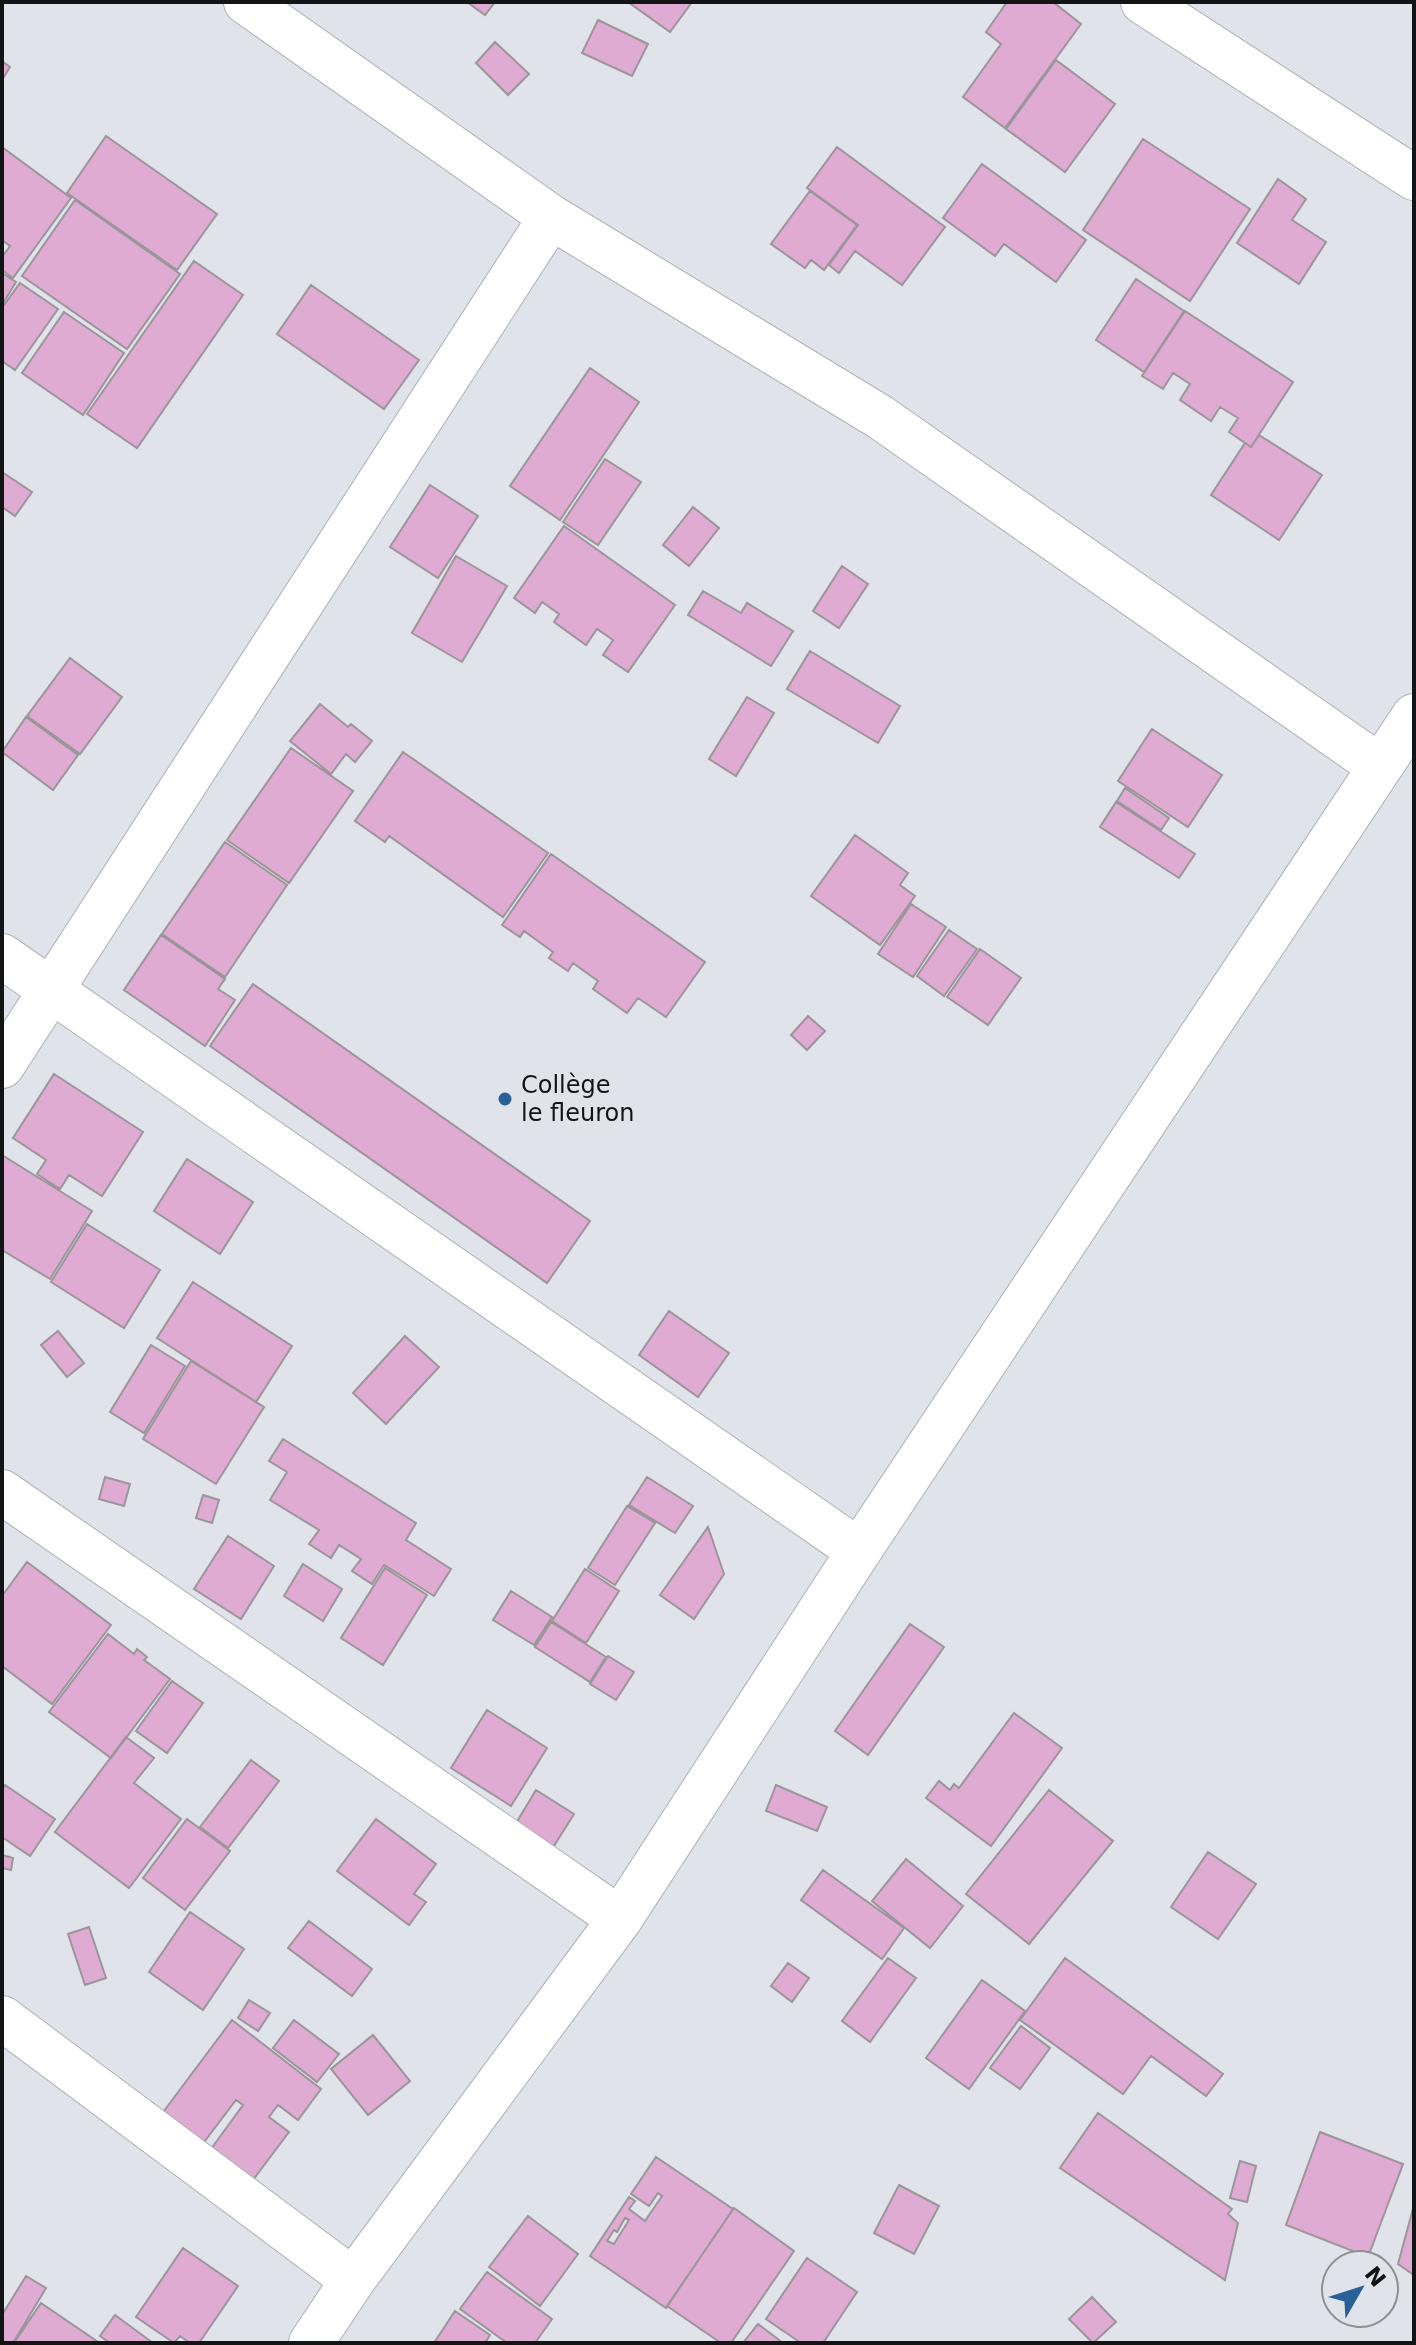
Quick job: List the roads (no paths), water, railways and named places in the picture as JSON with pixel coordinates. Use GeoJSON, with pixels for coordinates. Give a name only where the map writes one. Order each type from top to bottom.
{"type":"FeatureCollection","features":[{"type":"Feature","properties":{"kind":"street"},"geometry":{"type":"LineString","coordinates":[[246,2],[551,217],[880,417],[1379,766]]}},
{"type":"Feature","properties":{"kind":"street"},"geometry":{"type":"LineString","coordinates":[[1143,2],[1414,178]]}},
{"type":"Feature","properties":{"kind":"street"},"geometry":{"type":"LineString","coordinates":[[2,1066],[551,217]]}},
{"type":"Feature","properties":{"kind":"street"},"geometry":{"type":"LineString","coordinates":[[311,2343],[353,2280],[620,1919],[859,1551],[1414,716]]}},
{"type":"Feature","properties":{"kind":"street"},"geometry":{"type":"LineString","coordinates":[[2,956],[859,1551]]}},
{"type":"Feature","properties":{"kind":"street"},"geometry":{"type":"LineString","coordinates":[[2,1492],[620,1919]]}},
{"type":"Feature","properties":{"kind":"street"},"geometry":{"type":"LineString","coordinates":[[2,2018],[353,2280]]}},
{"type":"Feature","properties":{"kind":"place","name":"Collège le fleuron"},"geometry":{"type":"Point","coordinates":[505,1099]}}]}
